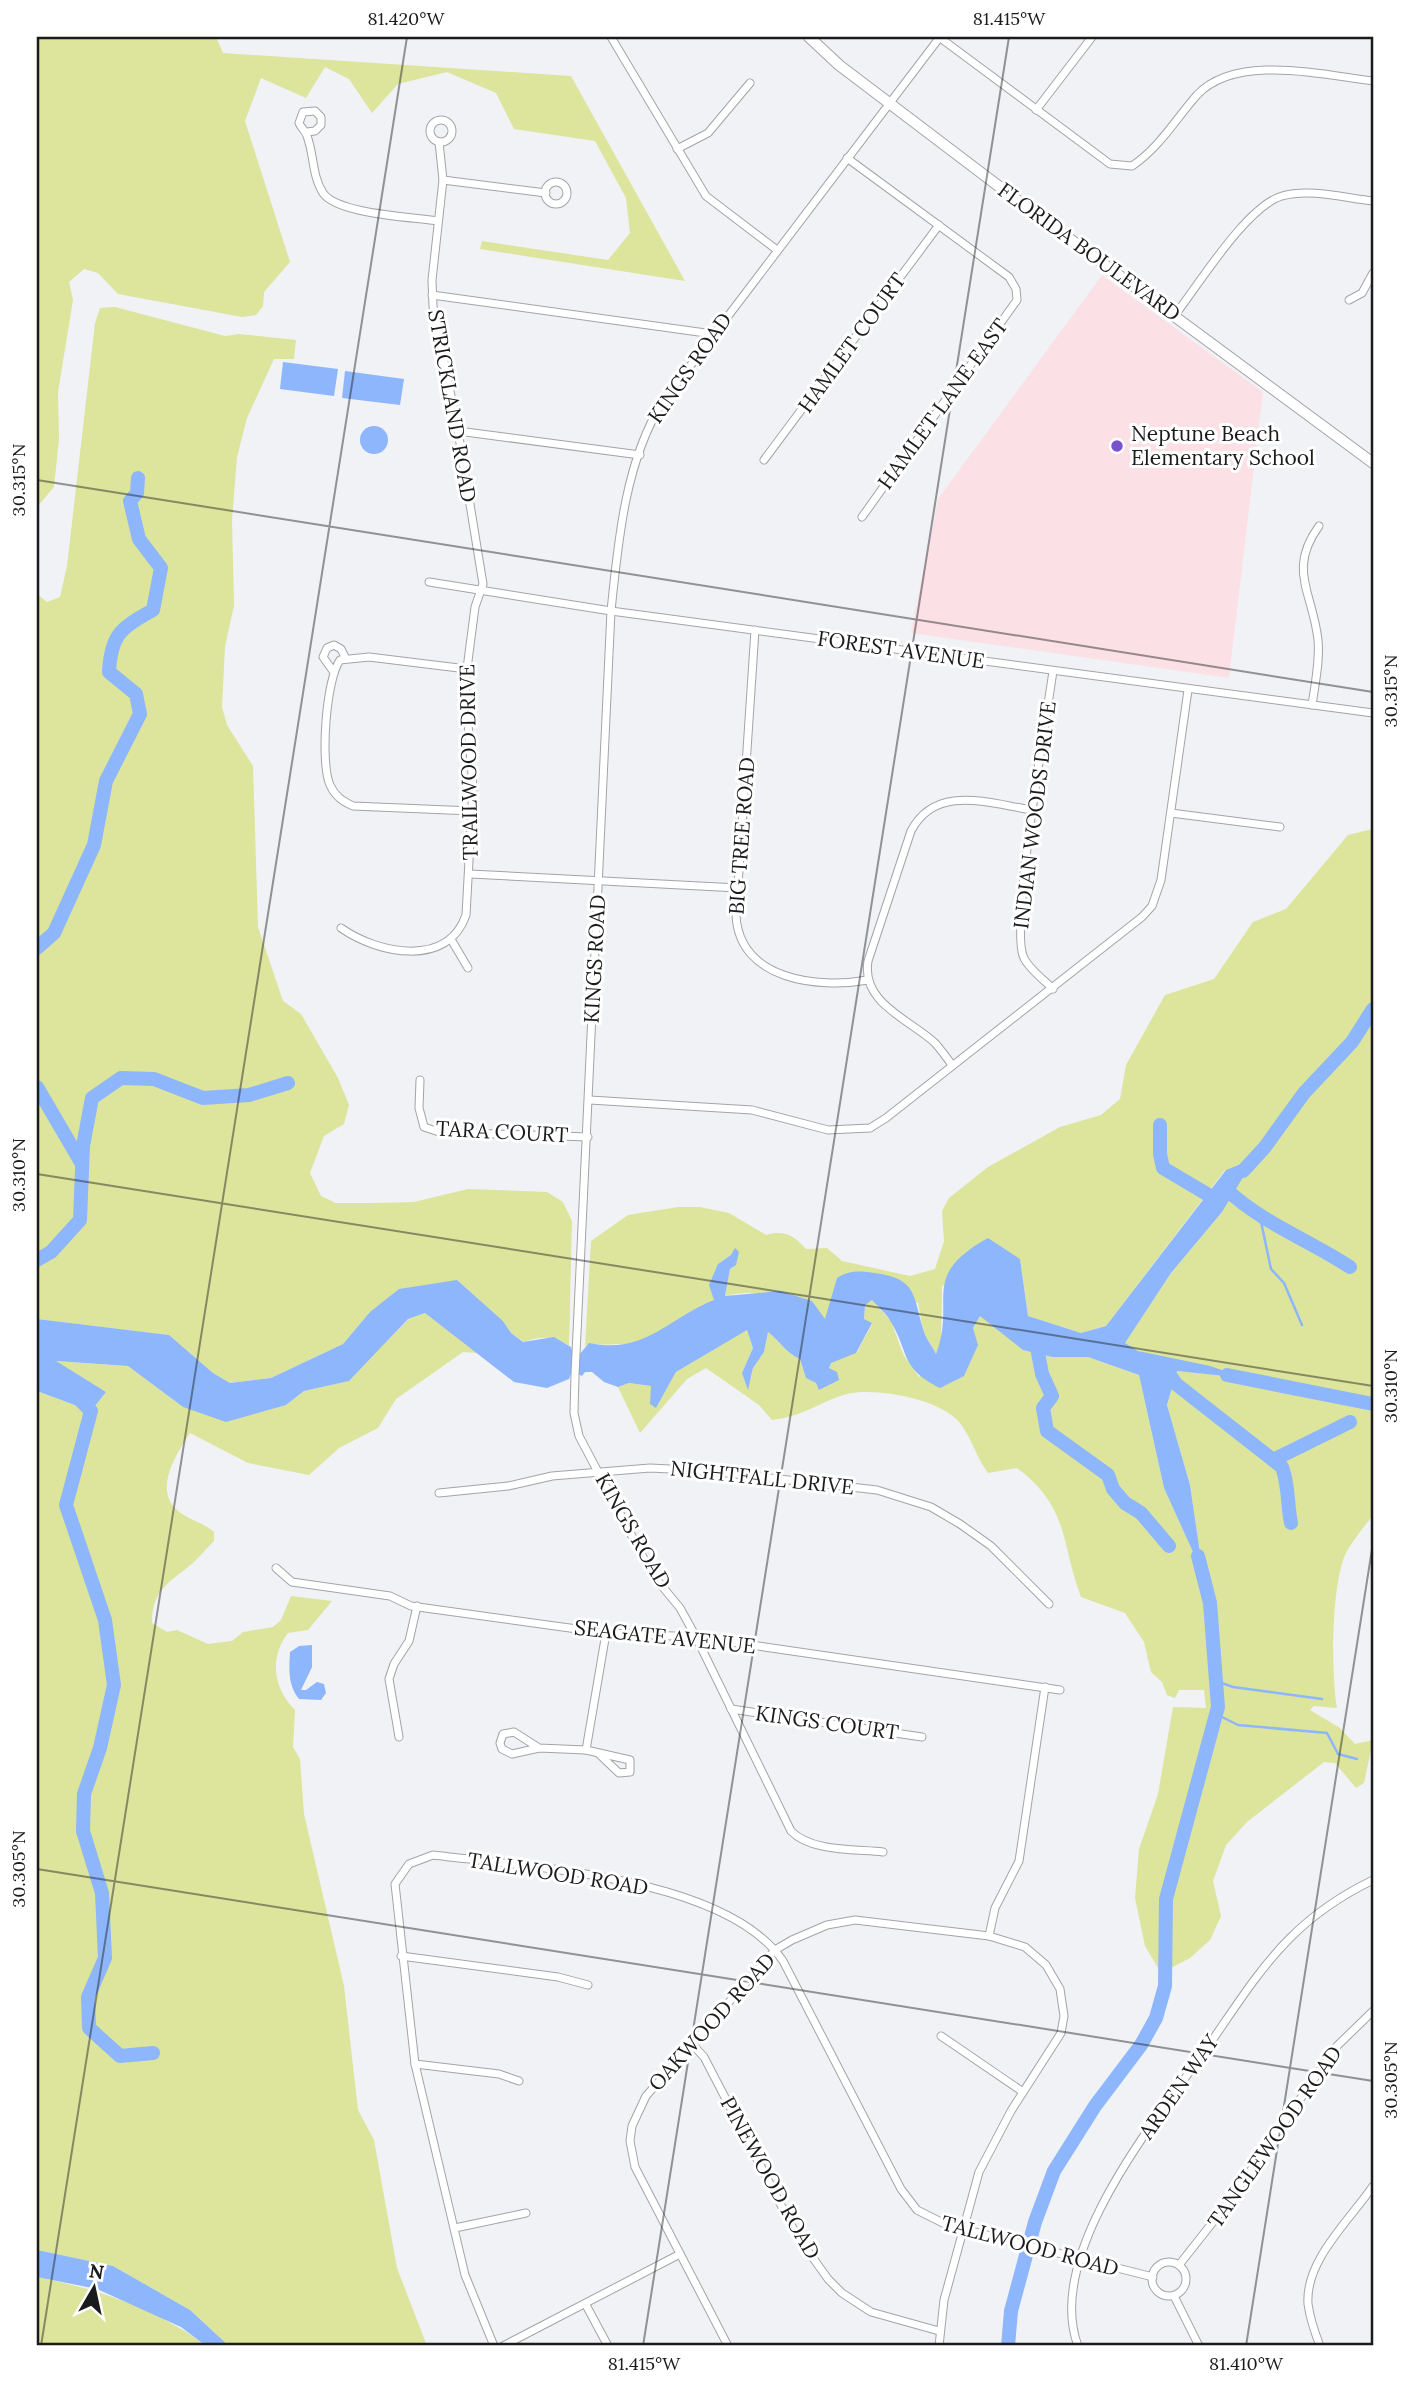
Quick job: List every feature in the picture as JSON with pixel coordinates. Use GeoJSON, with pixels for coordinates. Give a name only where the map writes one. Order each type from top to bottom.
{"type":"FeatureCollection","features":[{"type":"Feature","properties":{"kind":"street"},"geometry":{"type":"LineString","coordinates":[[611,37],[706,196],[777,250]]}},
{"type":"Feature","properties":{"kind":"street","name":"FLORIDA BOULEVARD"},"geometry":{"type":"LineString","coordinates":[[809,37],[839,65],[1373,463]]}},
{"type":"Feature","properties":{"kind":"street"},"geometry":{"type":"LineString","coordinates":[[940,37],[1110,164],[1132,166],[1149,155],[1200,93],[1223,77],[1260,69],[1373,81]]}},
{"type":"Feature","properties":{"kind":"street","name":"KINGS ROAD"},"geometry":{"type":"LineString","coordinates":[[883,1852],[813,1843],[798,1838],[791,1831],[696,1637],[680,1608],[652,1574],[576,1425],[575,1375],[611,611],[626,505],[652,418],[888,102],[940,37]]}},
{"type":"Feature","properties":{"kind":"street"},"geometry":{"type":"LineString","coordinates":[[1037,110],[1092,37]]}},
{"type":"Feature","properties":{"kind":"street"},"geometry":{"type":"LineString","coordinates":[[677,149],[708,133],[750,83]]}},
{"type":"Feature","properties":{"kind":"street"},"geometry":{"type":"LineString","coordinates":[[307,132],[313,166],[324,195],[330,200],[348,208],[438,221]]}},
{"type":"Feature","properties":{"kind":"street"},"geometry":{"type":"LineString","coordinates":[[432,295],[443,180],[439,142]]}},
{"type":"Feature","properties":{"kind":"street"},"geometry":{"type":"LineString","coordinates":[[848,158],[939,225]]}},
{"type":"Feature","properties":{"kind":"street"},"geometry":{"type":"LineString","coordinates":[[443,180],[546,193]]}},
{"type":"Feature","properties":{"kind":"street"},"geometry":{"type":"LineString","coordinates":[[1175,315],[1245,224],[1268,201],[1299,193],[1373,201]]}},
{"type":"Feature","properties":{"kind":"street","name":"HAMLET LANE EAST"},"geometry":{"type":"LineString","coordinates":[[862,517],[1013,309],[1016,289],[1009,277],[939,225]]}},
{"type":"Feature","properties":{"kind":"street","name":"HAMLET COURT"},"geometry":{"type":"LineString","coordinates":[[764,460],[939,225]]}},
{"type":"Feature","properties":{"kind":"street"},"geometry":{"type":"LineString","coordinates":[[1349,300],[1362,293],[1373,273]]}},
{"type":"Feature","properties":{"kind":"street","name":"STRICKLAND ROAD"},"geometry":{"type":"LineString","coordinates":[[482,590],[458,431],[432,295],[713,334]]}},
{"type":"Feature","properties":{"kind":"street"},"geometry":{"type":"LineString","coordinates":[[458,431],[640,455]]}},
{"type":"Feature","properties":{"kind":"street"},"geometry":{"type":"LineString","coordinates":[[1312,705],[1319,643],[1302,569],[1303,554],[1319,526]]}},
{"type":"Feature","properties":{"kind":"street","name":"FOREST AVENUE"},"geometry":{"type":"LineString","coordinates":[[429,582],[611,611],[1373,713]]}},
{"type":"Feature","properties":{"kind":"street","name":"TRAILWOOD DRIVE"},"geometry":{"type":"LineString","coordinates":[[452,941],[461,931],[466,915],[470,874],[472,811],[467,669],[475,607],[482,590]]}},
{"type":"Feature","properties":{"kind":"street","name":"BIG TREE ROAD"},"geometry":{"type":"LineString","coordinates":[[755,630],[738,888],[738,934],[751,955],[762,965],[805,980],[850,983],[868,981]]}},
{"type":"Feature","properties":{"kind":"street"},"geometry":{"type":"LineString","coordinates":[[333,671],[323,657],[327,648],[334,645],[341,649],[345,657]]}},
{"type":"Feature","properties":{"kind":"street"},"geometry":{"type":"LineString","coordinates":[[345,657],[467,669]]}},
{"type":"Feature","properties":{"kind":"street"},"geometry":{"type":"LineString","coordinates":[[345,657],[333,671],[328,695],[326,768],[337,796],[362,808],[472,811]]}},
{"type":"Feature","properties":{"kind":"street","name":"INDIAN WOODS DRIVE"},"geometry":{"type":"LineString","coordinates":[[1053,671],[1024,882],[1021,948],[1024,958],[1053,989]]}},
{"type":"Feature","properties":{"kind":"street"},"geometry":{"type":"LineString","coordinates":[[590,1100],[751,1110],[808,1126],[848,1131],[870,1128],[1053,989],[1152,905],[1159,892],[1188,690]]}},
{"type":"Feature","properties":{"kind":"street"},"geometry":{"type":"LineString","coordinates":[[952,1065],[935,1044],[881,1001],[868,981],[868,961],[911,831],[921,815],[932,807],[952,800],[1033,810]]}},
{"type":"Feature","properties":{"kind":"street"},"geometry":{"type":"LineString","coordinates":[[1171,813],[1280,827]]}},
{"type":"Feature","properties":{"kind":"street"},"geometry":{"type":"LineString","coordinates":[[470,874],[738,888]]}},
{"type":"Feature","properties":{"kind":"street"},"geometry":{"type":"LineString","coordinates":[[341,928],[355,938],[402,950],[438,947],[452,941],[468,968]]}},
{"type":"Feature","properties":{"kind":"street","name":"TARA COURT"},"geometry":{"type":"LineString","coordinates":[[420,1080],[419,1108],[424,1127],[439,1132],[587,1137]]}},
{"type":"Feature","properties":{"kind":"street","name":"NIGHTFALL DRIVE"},"geometry":{"type":"LineString","coordinates":[[439,1493],[508,1486],[552,1476],[650,1468],[709,1471],[845,1485],[903,1497],[960,1524],[991,1546],[1049,1604]]}},
{"type":"Feature","properties":{"kind":"street","name":"SEAGATE AVENUE"},"geometry":{"type":"LineString","coordinates":[[276,1568],[292,1581],[390,1596],[417,1606],[606,1633],[696,1637],[1060,1690]]}},
{"type":"Feature","properties":{"kind":"street"},"geometry":{"type":"LineString","coordinates":[[399,1737],[389,1679],[394,1664],[409,1641],[417,1606]]}},
{"type":"Feature","properties":{"kind":"street"},"geometry":{"type":"LineString","coordinates":[[586,1750],[606,1633]]}},
{"type":"Feature","properties":{"kind":"street"},"geometry":{"type":"LineString","coordinates":[[989,1936],[995,1908],[1019,1861],[1045,1688]]}},
{"type":"Feature","properties":{"kind":"street","name":"KINGS COURT"},"geometry":{"type":"LineString","coordinates":[[731,1709],[922,1737]]}},
{"type":"Feature","properties":{"kind":"street"},"geometry":{"type":"LineString","coordinates":[[539,1748],[514,1732],[503,1734],[501,1739],[506,1753],[539,1748],[586,1750],[599,1754]]}},
{"type":"Feature","properties":{"kind":"street","name":"TALLWOOD ROAD"},"geometry":{"type":"LineString","coordinates":[[494,2346],[465,2275],[415,2064],[401,1956],[395,1884],[409,1864],[433,1855],[616,1880],[666,1891],[695,1900],[753,1929],[775,1950],[909,2201],[930,2219],[963,2230],[1153,2277]]}},
{"type":"Feature","properties":{"kind":"street","name":"ARDEN WAY"},"geometry":{"type":"LineString","coordinates":[[1078,2346],[1073,2322],[1073,2303],[1082,2260],[1098,2213],[1119,2173],[1260,1973],[1291,1936],[1333,1902],[1373,1880]]}},
{"type":"Feature","properties":{"kind":"street","name":"OAKWOOD ROAD"},"geometry":{"type":"LineString","coordinates":[[728,2346],[635,2166],[630,2141],[632,2126],[646,2096],[775,1950],[827,1925],[855,1920],[989,1936],[1015,1942],[1037,1956],[1055,1978],[1063,2003],[1061,2033],[985,2159],[963,2230],[939,2331],[939,2346]]}},
{"type":"Feature","properties":{"kind":"street"},"geometry":{"type":"LineString","coordinates":[[401,1956],[558,1977],[588,1985]]}},
{"type":"Feature","properties":{"kind":"street","name":"TANGLEWOOD ROAD"},"geometry":{"type":"LineString","coordinates":[[1179,2265],[1228,2203],[1338,2046],[1373,2011]]}},
{"type":"Feature","properties":{"kind":"street"},"geometry":{"type":"LineString","coordinates":[[941,2036],[1023,2092]]}},
{"type":"Feature","properties":{"kind":"street","name":"PINEWOOD ROAD"},"geometry":{"type":"LineString","coordinates":[[691,2043],[704,2057],[796,2234],[828,2279],[842,2293],[871,2312],[939,2331]]}},
{"type":"Feature","properties":{"kind":"street"},"geometry":{"type":"LineString","coordinates":[[415,2064],[499,2074],[519,2081]]}},
{"type":"Feature","properties":{"kind":"street"},"geometry":{"type":"LineString","coordinates":[[1320,2346],[1308,2302],[1312,2278],[1326,2252],[1373,2186]]}},
{"type":"Feature","properties":{"kind":"street"},"geometry":{"type":"LineString","coordinates":[[456,2228],[526,2213]]}},
{"type":"Feature","properties":{"kind":"street"},"geometry":{"type":"LineString","coordinates":[[502,2346],[680,2255]]}},
{"type":"Feature","properties":{"kind":"street"},"geometry":{"type":"LineString","coordinates":[[1163,2264],[1179,2265],[1186,2279],[1183,2290],[1174,2296],[1158,2292],[1153,2277],[1163,2264]]}},
{"type":"Feature","properties":{"kind":"street"},"geometry":{"type":"LineString","coordinates":[[1174,2296],[1199,2346]]}},
{"type":"Feature","properties":{"kind":"street"},"geometry":{"type":"LineString","coordinates":[[586,2305],[608,2346]]}},
{"type":"Feature","properties":{"kind":"shaded area","name":"Neptune Beach Elementary School"},"geometry":{"type":"Polygon","coordinates":[[[1102,275],[1263,392],[1229,678],[911,633],[938,499],[1102,275]]]}},
{"type":"Feature","properties":{"kind":"green space"},"geometry":{"type":"Polygon","coordinates":[[[37,37],[216,37],[223,53],[571,76],[685,281],[480,249],[482,241],[608,260],[630,233],[626,198],[595,141],[514,129],[496,93],[447,72],[398,84],[372,113],[349,79],[325,67],[306,98],[261,78],[245,121],[290,262],[264,292],[263,306],[256,315],[242,317],[118,294],[98,273],[84,269],[69,282],[73,300],[58,392],[59,439],[54,487],[37,507],[37,37]]]}},
{"type":"Feature","properties":{"kind":"green space"},"geometry":{"type":"Polygon","coordinates":[[[115,307],[225,336],[239,334],[296,340],[294,359],[274,359],[247,418],[237,457],[232,520],[234,606],[225,646],[222,707],[227,725],[253,766],[258,927],[283,1001],[301,1014],[338,1078],[349,1105],[344,1124],[324,1136],[310,1173],[321,1196],[336,1203],[414,1202],[468,1189],[547,1192],[563,1202],[572,1221],[569,1345],[547,1338],[524,1342],[511,1333],[503,1321],[457,1280],[370,1312],[343,1344],[271,1378],[230,1383],[213,1373],[169,1335],[37,1319],[37,594],[47,602],[60,597],[67,566],[95,323],[100,308],[115,307]]]}},
{"type":"Feature","properties":{"kind":"green space"},"geometry":{"type":"Polygon","coordinates":[[[1373,829],[1373,1515],[1345,1555],[1340,1570],[1334,1631],[1337,1708],[1314,1706],[1310,1710],[1340,1728],[1355,1744],[1373,1740],[1364,1783],[1356,1788],[1335,1763],[1324,1762],[1247,1822],[1226,1845],[1213,1881],[1221,1916],[1210,1940],[1190,1958],[1161,1973],[1145,1946],[1135,1898],[1139,1849],[1158,1794],[1173,1707],[1206,1708],[1204,1690],[1179,1690],[1175,1698],[1167,1695],[1162,1682],[1151,1672],[1144,1642],[1125,1613],[1081,1597],[1061,1526],[1046,1497],[1034,1483],[1017,1468],[988,1473],[959,1422],[937,1407],[906,1397],[874,1392],[847,1394],[792,1416],[772,1420],[759,1405],[706,1368],[687,1379],[640,1433],[618,1387],[629,1383],[651,1386],[656,1408],[676,1372],[747,1329],[753,1348],[742,1373],[751,1379],[753,1368],[764,1352],[768,1332],[800,1359],[806,1378],[816,1383],[819,1389],[831,1362],[857,1352],[872,1324],[864,1320],[865,1304],[872,1300],[891,1321],[903,1354],[919,1377],[973,1328],[980,1315],[1024,1350],[1052,1357],[1088,1357],[1139,1375],[1164,1488],[1202,1571],[1190,1485],[1167,1405],[1177,1371],[1241,1377],[1151,1355],[1124,1344],[1171,1273],[1222,1212],[1225,1170],[1106,1326],[1081,1333],[1028,1316],[1020,1259],[942,1286],[941,1340],[936,1354],[923,1331],[918,1303],[837,1278],[826,1320],[789,1301],[766,1294],[740,1293],[725,1296],[730,1269],[736,1265],[731,1255],[718,1264],[715,1300],[649,1339],[633,1343],[585,1346],[591,1241],[628,1215],[678,1207],[700,1207],[729,1213],[766,1235],[788,1235],[806,1249],[827,1248],[842,1261],[910,1276],[935,1269],[944,1241],[942,1211],[949,1198],[988,1167],[1060,1127],[1101,1115],[1120,1099],[1126,1065],[1165,995],[1214,979],[1253,922],[1286,909],[1348,835],[1373,829]]]}},
{"type":"Feature","properties":{"kind":"green space"},"geometry":{"type":"Polygon","coordinates":[[[425,1313],[478,1353],[463,1352],[396,1399],[378,1428],[339,1448],[309,1475],[248,1463],[190,1433],[174,1460],[167,1481],[170,1501],[176,1509],[214,1532],[214,1541],[164,1587],[155,1602],[152,1623],[167,1632],[177,1630],[208,1644],[232,1641],[243,1632],[273,1627],[281,1620],[291,1596],[332,1601],[308,1630],[288,1633],[278,1652],[276,1673],[282,1692],[295,1710],[293,1747],[300,1759],[304,1814],[344,1986],[358,2110],[374,2140],[397,2268],[427,2346],[229,2346],[190,2310],[113,2266],[37,2250],[37,1391],[91,1411],[106,1392],[54,1361],[128,1366],[183,1407],[286,1405],[304,1391],[349,1381],[408,1319],[425,1313]]]}},
{"type":"Feature","properties":{"kind":"green space"},"geometry":{"type":"Polygon","coordinates":[[[37,2277],[104,2294],[146,2310],[206,2346],[37,2346],[37,2277]]]}},
{"type":"Feature","properties":{"kind":"water"},"geometry":{"type":"Polygon","coordinates":[[[283,362],[338,369],[334,396],[280,389],[283,362]]]}},
{"type":"Feature","properties":{"kind":"water"},"geometry":{"type":"Polygon","coordinates":[[[345,371],[404,379],[400,405],[342,398],[345,371]]]}},
{"type":"Feature","properties":{"kind":"water"},"geometry":{"type":"Polygon","coordinates":[[[374,426],[384,430],[388,440],[384,450],[374,454],[364,450],[360,440],[364,430],[374,426]]]}},
{"type":"Feature","properties":{"kind":"water"},"geometry":{"type":"Polygon","coordinates":[[[1254,1159],[1222,1212],[1171,1273],[1125,1343],[1138,1351],[1210,1366],[1245,1378],[1177,1371],[1167,1405],[1190,1485],[1203,1574],[1164,1488],[1139,1375],[1088,1357],[1052,1357],[1023,1350],[980,1316],[973,1328],[978,1345],[964,1376],[940,1388],[927,1381],[912,1367],[889,1319],[872,1300],[865,1305],[864,1319],[872,1323],[856,1353],[831,1363],[829,1368],[837,1372],[839,1380],[819,1390],[816,1383],[806,1378],[800,1359],[768,1332],[764,1352],[753,1368],[748,1390],[742,1373],[753,1348],[747,1330],[676,1372],[656,1408],[650,1404],[651,1386],[629,1383],[618,1387],[604,1382],[592,1372],[585,1372],[582,1376],[572,1371],[569,1379],[547,1388],[514,1382],[425,1313],[408,1319],[349,1381],[304,1391],[286,1405],[226,1422],[183,1407],[128,1366],[56,1361],[106,1392],[91,1411],[37,1391],[37,1319],[169,1335],[213,1373],[230,1383],[271,1378],[343,1344],[370,1312],[399,1289],[457,1280],[523,1342],[554,1337],[571,1347],[573,1355],[579,1355],[589,1343],[626,1344],[641,1339],[714,1300],[709,1285],[718,1264],[731,1255],[735,1248],[739,1252],[736,1265],[730,1269],[725,1296],[780,1291],[812,1301],[825,1319],[837,1278],[842,1275],[864,1272],[898,1279],[914,1297],[924,1332],[936,1354],[941,1335],[946,1277],[953,1265],[967,1252],[988,1238],[1020,1259],[1028,1316],[1081,1333],[1106,1326],[1226,1170],[1254,1159]]]}},
{"type":"Feature","properties":{"kind":"water"},"geometry":{"type":"Polygon","coordinates":[[[312,1645],[312,1667],[301,1690],[306,1690],[317,1682],[324,1684],[326,1693],[321,1700],[299,1699],[290,1677],[290,1652],[299,1646],[312,1645]]]}},
{"type":"Feature","properties":{"kind":"water"},"geometry":{"type":"Polygon","coordinates":[[[37,2250],[113,2266],[190,2310],[229,2346],[206,2346],[181,2327],[97,2289],[37,2277],[37,2250]]]}},
{"type":"Feature","properties":{"kind":"waterway"},"geometry":{"type":"LineString","coordinates":[[37,948],[54,933],[94,845],[106,781],[140,714],[136,694],[109,672],[115,640],[133,622],[153,610],[161,568],[139,539],[130,501],[137,493],[138,478]]}},
{"type":"Feature","properties":{"kind":"waterway"},"geometry":{"type":"LineString","coordinates":[[1243,1171],[1265,1147],[1304,1093],[1352,1042],[1373,1009]]}},
{"type":"Feature","properties":{"kind":"waterway"},"geometry":{"type":"LineString","coordinates":[[37,1260],[51,1252],[80,1220],[83,1146],[92,1098],[121,1078],[154,1079],[203,1098],[249,1095],[288,1083]]}},
{"type":"Feature","properties":{"kind":"waterway"},"geometry":{"type":"LineString","coordinates":[[37,1087],[82,1164]]}},
{"type":"Feature","properties":{"kind":"waterway"},"geometry":{"type":"LineString","coordinates":[[1160,1125],[1163,1168],[1217,1200]]}},
{"type":"Feature","properties":{"kind":"waterway"},"geometry":{"type":"LineString","coordinates":[[1226,1189],[1270,1222],[1350,1267]]}},
{"type":"Feature","properties":{"kind":"waterway"},"geometry":{"type":"LineString","coordinates":[[1260,1217],[1271,1269],[1284,1283],[1302,1325]]}},
{"type":"Feature","properties":{"kind":"waterway"},"geometry":{"type":"LineString","coordinates":[[1036,1342],[1042,1374],[1052,1396],[1043,1408],[1047,1431],[1108,1475],[1113,1489],[1125,1503],[1141,1513],[1169,1546]]}},
{"type":"Feature","properties":{"kind":"waterway"},"geometry":{"type":"LineString","coordinates":[[1165,1368],[1176,1384],[1282,1467],[1291,1523]]}},
{"type":"Feature","properties":{"kind":"waterway"},"geometry":{"type":"LineString","coordinates":[[1227,1375],[1373,1404]]}},
{"type":"Feature","properties":{"kind":"waterway"},"geometry":{"type":"LineString","coordinates":[[79,1399],[91,1411],[66,1505],[105,1620],[114,1685],[100,1748],[84,1794],[83,1831],[102,1893],[105,1958],[88,1997],[89,2028],[120,2056],[153,2053]]}},
{"type":"Feature","properties":{"kind":"waterway"},"geometry":{"type":"LineString","coordinates":[[1273,1460],[1350,1422]]}},
{"type":"Feature","properties":{"kind":"waterway"},"geometry":{"type":"LineString","coordinates":[[1008,2346],[1011,2311],[1035,2222],[1054,2171],[1095,2106],[1141,2045],[1156,2018],[1165,1986],[1166,1899],[1218,1707],[1210,1603],[1198,1556]]}},
{"type":"Feature","properties":{"kind":"waterway"},"geometry":{"type":"LineString","coordinates":[[1216,1681],[1233,1687],[1322,1699]]}},
{"type":"Feature","properties":{"kind":"waterway"},"geometry":{"type":"LineString","coordinates":[[1216,1714],[1238,1725],[1327,1733],[1338,1754],[1357,1759]]}},
{"type":"Feature","properties":{"kind":"place","name":"Neptune Beach Elementary School"},"geometry":{"type":"Point","coordinates":[1117,446]}}]}
